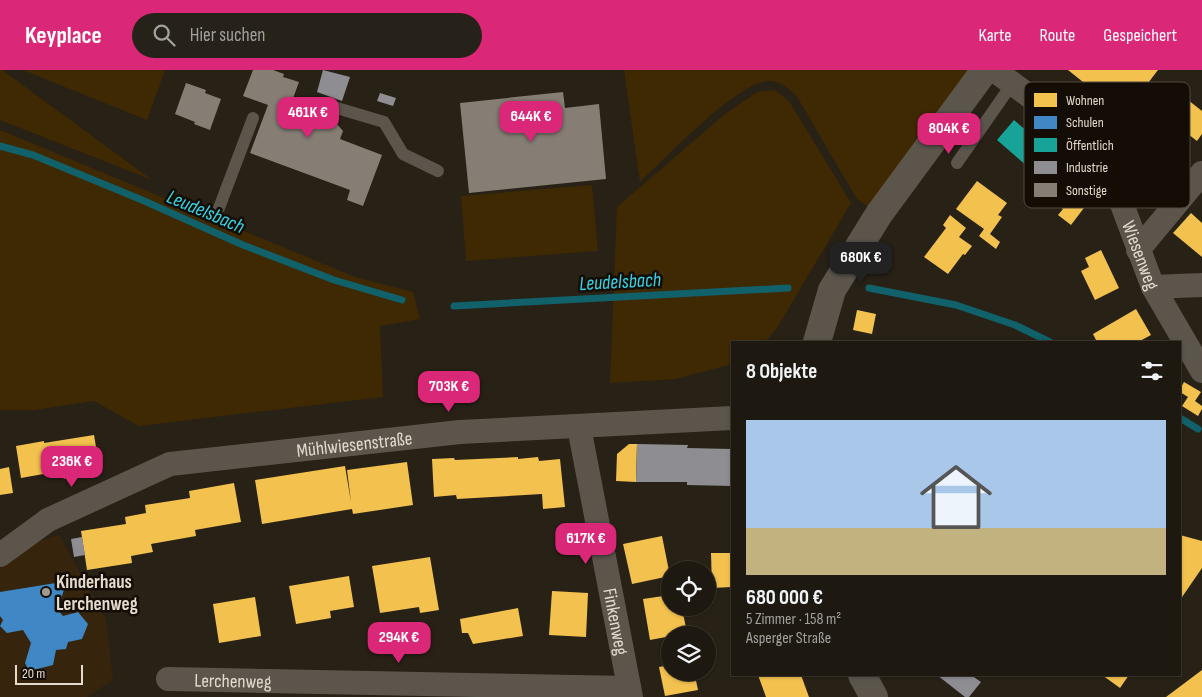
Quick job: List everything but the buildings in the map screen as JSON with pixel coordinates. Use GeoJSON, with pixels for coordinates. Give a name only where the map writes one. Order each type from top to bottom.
{"type":"FeatureCollection","features":[{"type":"Feature","properties":{"kind":"street"},"geometry":{"type":"LineString","coordinates":[[817,341],[832,290],[879,214],[985,70]]}},
{"type":"Feature","properties":{"kind":"street","name":"Wiesenweg"},"geometry":{"type":"LineString","coordinates":[[1010,75],[1024,87]]}},
{"type":"Feature","properties":{"kind":"street"},"geometry":{"type":"LineString","coordinates":[[1190,187],[1202,173]]}},
{"type":"Feature","properties":{"kind":"street","name":"Wiesenweg"},"geometry":{"type":"LineString","coordinates":[[1123,208],[1154,287],[1202,371]]}},
{"type":"Feature","properties":{"kind":"street"},"geometry":{"type":"LineString","coordinates":[[1138,250],[1173,208]]}},
{"type":"Feature","properties":{"kind":"street"},"geometry":{"type":"LineString","coordinates":[[1154,287],[1202,285]]}},
{"type":"Feature","properties":{"kind":"street","name":"Mühlwiesenstraße"},"geometry":{"type":"LineString","coordinates":[[0,555],[48,520],[170,464],[460,432],[731,418]]}},
{"type":"Feature","properties":{"kind":"street","name":"Finkenweg"},"geometry":{"type":"LineString","coordinates":[[579,427],[630,692]]}},
{"type":"Feature","properties":{"kind":"street"},"geometry":{"type":"LineString","coordinates":[[863,676],[874,697]]}},
{"type":"Feature","properties":{"kind":"street","name":"Lerchenweg"},"geometry":{"type":"LineString","coordinates":[[168,679],[630,692]]}},
{"type":"Feature","properties":{"kind":"lane","name":"Wiesenweg"},"geometry":{"type":"LineString","coordinates":[[957,163],[1010,75]]}},
{"type":"Feature","properties":{"kind":"lane"},"geometry":{"type":"LineString","coordinates":[[320,104],[384,122],[403,154],[438,171]]}},
{"type":"Feature","properties":{"kind":"lane"},"geometry":{"type":"LineString","coordinates":[[218,208],[253,118]]}},
{"type":"Feature","properties":{"kind":"shaded area"},"geometry":{"type":"Polygon","coordinates":[[[0,70],[2,70],[152,180],[0,120],[0,70]]]}},
{"type":"Feature","properties":{"kind":"shaded area"},"geometry":{"type":"Polygon","coordinates":[[[23,70],[165,70],[147,120],[23,70]]]}},
{"type":"Feature","properties":{"kind":"shaded area"},"geometry":{"type":"Polygon","coordinates":[[[624,70],[985,70],[879,214],[857,199],[796,95],[784,85],[773,81],[756,84],[721,107],[640,182],[624,70]]]}},
{"type":"Feature","properties":{"kind":"shaded area"},"geometry":{"type":"Polygon","coordinates":[[[775,90],[789,101],[851,203],[777,328],[766,341],[731,341],[731,364],[676,379],[610,383],[617,207],[724,115],[757,92],[775,90]]]}},
{"type":"Feature","properties":{"kind":"shaded area"},"geometry":{"type":"Polygon","coordinates":[[[0,130],[355,277],[413,292],[420,319],[380,326],[383,397],[139,426],[94,401],[34,410],[0,410],[0,130]]]}},
{"type":"Feature","properties":{"kind":"shaded area"},"geometry":{"type":"Polygon","coordinates":[[[592,185],[598,251],[466,261],[461,196],[592,185]]]}},
{"type":"Feature","properties":{"kind":"shaded area","name":"Kinderhaus Lerchenweg"},"geometry":{"type":"Polygon","coordinates":[[[59,535],[106,619],[113,680],[87,697],[0,697],[0,566],[34,542],[59,535]]]}},
{"type":"Feature","properties":{"kind":"waterway","name":"Leudelsbach"},"geometry":{"type":"LineString","coordinates":[[0,146],[33,155],[142,200],[243,245],[334,280],[402,300]]}},
{"type":"Feature","properties":{"kind":"waterway","name":"Leudelsbach"},"geometry":{"type":"LineString","coordinates":[[454,306],[788,288]]}},
{"type":"Feature","properties":{"kind":"waterway","name":"Leudelsbach"},"geometry":{"type":"LineString","coordinates":[[869,288],[956,305],[1015,325],[1048,341]]}},
{"type":"Feature","properties":{"kind":"waterway","name":"Leudelsbach"},"geometry":{"type":"LineString","coordinates":[[1181,419],[1198,429]]}},
{"type":"Feature","properties":{"kind":"place","name":"Kinderhaus Lerchenweg"},"geometry":{"type":"Point","coordinates":[46,592]}}]}
